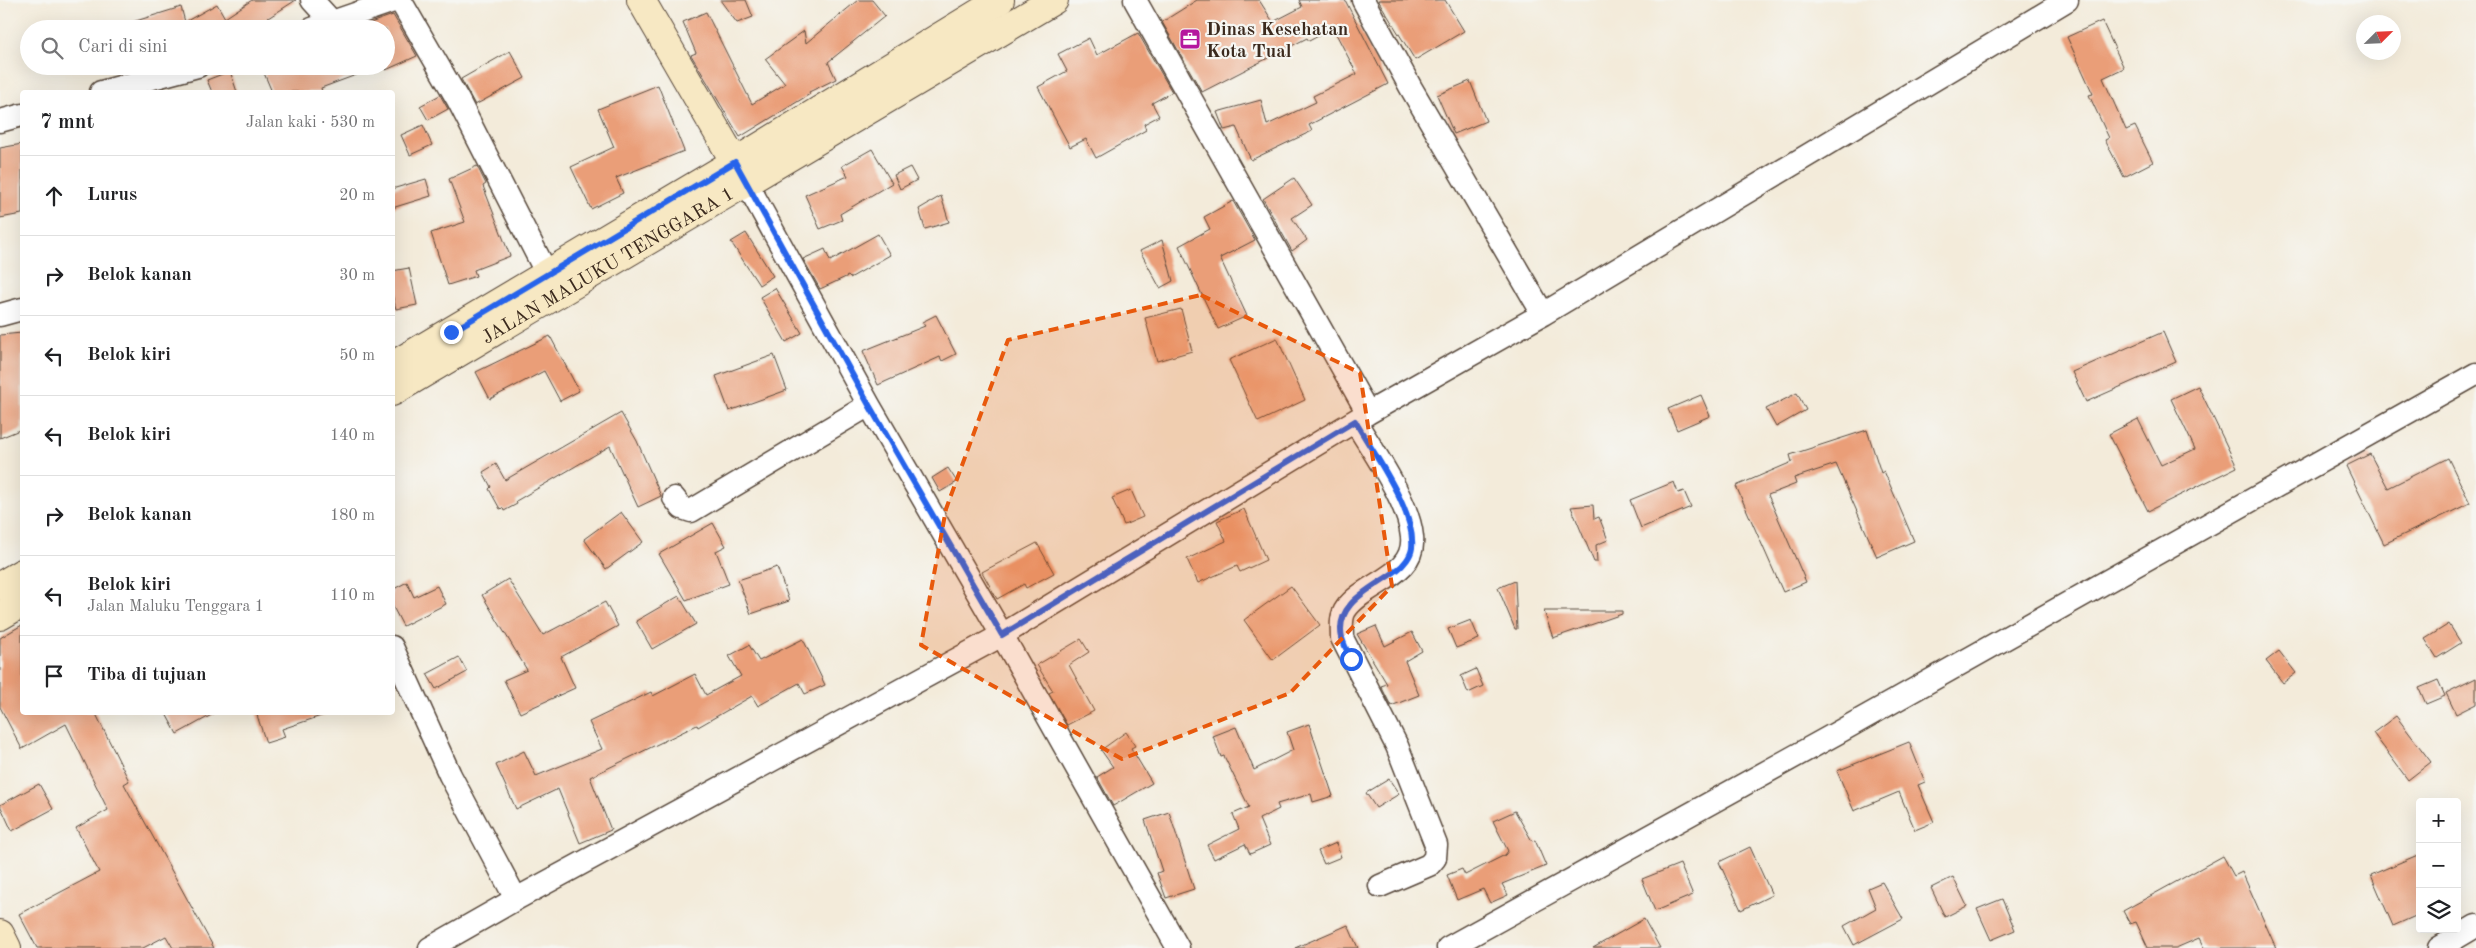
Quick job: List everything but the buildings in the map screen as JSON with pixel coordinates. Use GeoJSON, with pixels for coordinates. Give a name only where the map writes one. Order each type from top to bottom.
{"type":"FeatureCollection","features":[{"type":"Feature","properties":{"kind":"main road"},"geometry":{"type":"LineString","coordinates":[[640,0],[740,172]]}},
{"type":"Feature","properties":{"kind":"main road","name":"JALAN MALUKU TENGGARA 1"},"geometry":{"type":"LineString","coordinates":[[395,390],[558,295],[1000,0]]}},
{"type":"Feature","properties":{"kind":"main road","name":"JALAN MALUKU TENGGARA 1"},"geometry":{"type":"LineString","coordinates":[[395,364],[546,274],[740,172],[1018,10],[1054,0]]}},
{"type":"Feature","properties":{"kind":"main road"},"geometry":{"type":"LineString","coordinates":[[0,586],[20,574]]}},
{"type":"Feature","properties":{"kind":"main road"},"geometry":{"type":"LineString","coordinates":[[0,616],[20,604]]}},
{"type":"Feature","properties":{"kind":"main road"},"geometry":{"type":"LineString","coordinates":[[0,934],[8,948]]}},
{"type":"Feature","properties":{"kind":"street"},"geometry":{"type":"LineString","coordinates":[[312,0],[320,20]]}},
{"type":"Feature","properties":{"kind":"street"},"geometry":{"type":"LineString","coordinates":[[339,20],[396,0]]}},
{"type":"Feature","properties":{"kind":"street"},"geometry":{"type":"LineString","coordinates":[[400,0],[458,100],[546,274]]}},
{"type":"Feature","properties":{"kind":"street"},"geometry":{"type":"LineString","coordinates":[[1136,0],[1361,417],[1399,497],[1412,535],[1412,550],[1404,565],[1345,609],[1341,622],[1342,638],[1397,746],[1436,845],[1435,858],[1429,865],[1380,886]]}},
{"type":"Feature","properties":{"kind":"street"},"geometry":{"type":"LineString","coordinates":[[1363,0],[1411,88],[1543,314]]}},
{"type":"Feature","properties":{"kind":"street"},"geometry":{"type":"LineString","coordinates":[[430,948],[516,898],[1002,635],[1361,417],[1543,314],[2067,0]]}},
{"type":"Feature","properties":{"kind":"street"},"geometry":{"type":"LineString","coordinates":[[108,90],[164,75]]}},
{"type":"Feature","properties":{"kind":"street"},"geometry":{"type":"LineString","coordinates":[[0,122],[20,116]]}},
{"type":"Feature","properties":{"kind":"street"},"geometry":{"type":"LineString","coordinates":[[740,172],[869,405],[1002,635],[1178,948]]}},
{"type":"Feature","properties":{"kind":"street"},"geometry":{"type":"LineString","coordinates":[[0,315],[20,310]]}},
{"type":"Feature","properties":{"kind":"street"},"geometry":{"type":"LineString","coordinates":[[1448,948],[1838,733],[2476,374]]}},
{"type":"Feature","properties":{"kind":"street"},"geometry":{"type":"LineString","coordinates":[[674,498],[682,508],[691,511],[869,405]]}},
{"type":"Feature","properties":{"kind":"street"},"geometry":{"type":"LineString","coordinates":[[395,654],[450,775],[516,898]]}},
{"type":"Feature","properties":{"kind":"street"},"geometry":{"type":"LineString","coordinates":[[2439,948],[2476,926]]}},
{"type":"Feature","properties":{"kind":"highlighted area"},"geometry":{"type":"Polygon","coordinates":[[[1201,295],[1360,373],[1392,586],[1290,693],[1122,759],[921,645],[946,509],[1008,340],[1201,295]]]}},
{"type":"Feature","properties":{"kind":"place","name":"Dinas Kesehatan Kota Tual"},"geometry":{"type":"Point","coordinates":[1190,39]}},
{"type":"Feature","properties":{"kind":"route"},"geometry":{"type":"LineString","coordinates":[[451,332],[735,162],[869,405],[1002,635],[1355,421],[1399,497],[1412,535],[1412,550],[1404,565],[1345,609],[1341,622],[1342,638],[1351,659]]}}]}
